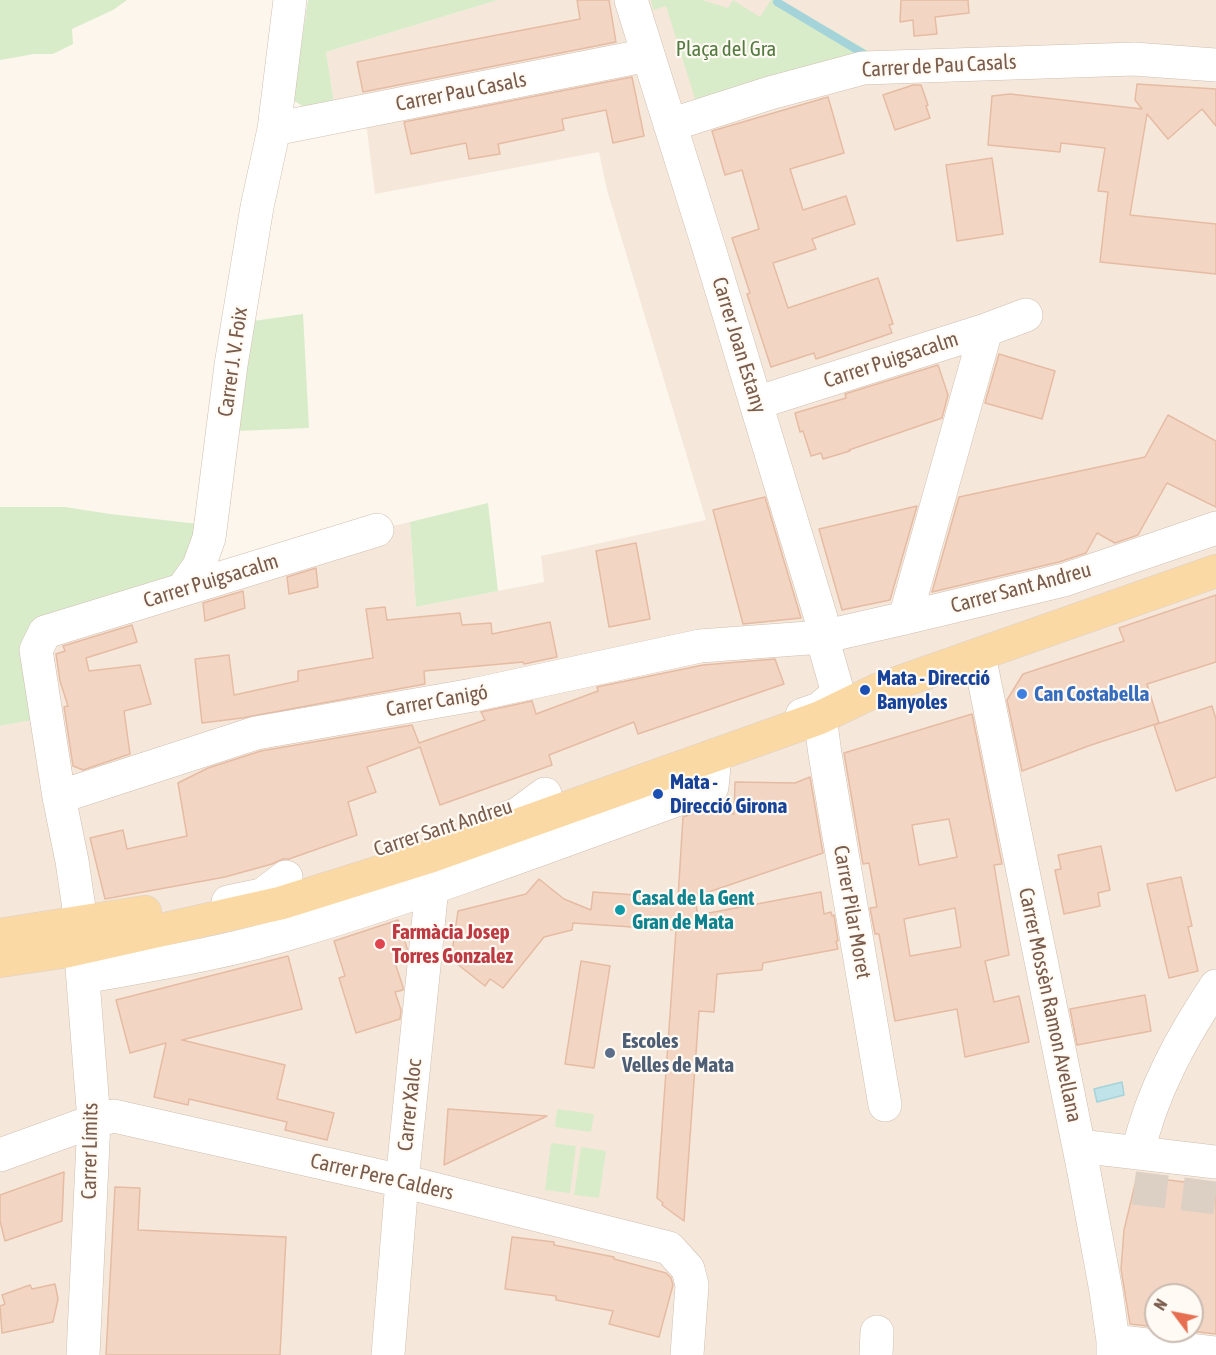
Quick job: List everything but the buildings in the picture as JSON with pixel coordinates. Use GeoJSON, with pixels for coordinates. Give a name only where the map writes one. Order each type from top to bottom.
{"type":"FeatureCollection","features":[{"type":"Feature","properties":{"kind":"main road","name":"Carrer Sant Andreu"},"geometry":{"type":"LineString","coordinates":[[286,878],[878,690],[1216,571]]}},
{"type":"Feature","properties":{"kind":"main road","name":"Carrer Sant Andreu"},"geometry":{"type":"LineString","coordinates":[[0,935],[81,938],[281,903],[432,871],[658,776],[715,755],[825,707]]}},
{"type":"Feature","properties":{"kind":"main road"},"geometry":{"type":"LineString","coordinates":[[0,960],[81,938]]}},
{"type":"Feature","properties":{"kind":"street","name":"Carrer J. V. Foix"},"geometry":{"type":"LineString","coordinates":[[183,590],[199,566],[209,538],[231,364],[257,207],[274,129],[290,0]]}},
{"type":"Feature","properties":{"kind":"street","name":"Carrer Joan Estany"},"geometry":{"type":"LineString","coordinates":[[631,0],[821,618],[825,707]]}},
{"type":"Feature","properties":{"kind":"street","name":"Carrer Pau Casals"},"geometry":{"type":"LineString","coordinates":[[274,129],[648,55]]}},
{"type":"Feature","properties":{"kind":"street","name":"Carrer de Pau Casals"},"geometry":{"type":"LineString","coordinates":[[670,125],[770,93],[863,68],[1134,59],[1216,65]]}},
{"type":"Feature","properties":{"kind":"street","name":"Carrer Puigsacalm"},"geometry":{"type":"LineString","coordinates":[[756,403],[986,330],[1026,315]]}},
{"type":"Feature","properties":{"kind":"street"},"geometry":{"type":"LineString","coordinates":[[905,618],[986,330]]}},
{"type":"Feature","properties":{"kind":"street","name":"Carrer Sant Andreu"},"geometry":{"type":"LineString","coordinates":[[822,637],[1064,580],[1216,528]]}},
{"type":"Feature","properties":{"kind":"street","name":"Carrer Puigsacalm"},"geometry":{"type":"LineString","coordinates":[[45,632],[377,530]]}},
{"type":"Feature","properties":{"kind":"street","name":"Carrer Límits"},"geometry":{"type":"LineString","coordinates":[[45,632],[36,650],[59,797],[72,861],[81,938],[94,1121],[83,1355]]}},
{"type":"Feature","properties":{"kind":"street","name":"Carrer Canigó"},"geometry":{"type":"LineString","coordinates":[[59,797],[256,733],[473,695],[700,646],[822,637]]}},
{"type":"Feature","properties":{"kind":"street","name":"Carrer Mossèn Ramon Avellana"},"geometry":{"type":"LineString","coordinates":[[979,655],[1079,1146],[1113,1348]]}},
{"type":"Feature","properties":{"kind":"street"},"geometry":{"type":"LineString","coordinates":[[658,776],[681,760],[825,707]]}},
{"type":"Feature","properties":{"kind":"street","name":"Carrer Pilar Moret"},"geometry":{"type":"LineString","coordinates":[[825,707],[885,1105]]}},
{"type":"Feature","properties":{"kind":"street"},"geometry":{"type":"LineString","coordinates":[[432,871],[712,787],[715,755]]}},
{"type":"Feature","properties":{"kind":"street"},"geometry":{"type":"LineString","coordinates":[[432,871],[439,842],[518,814],[545,794]]}},
{"type":"Feature","properties":{"kind":"street","name":"Carrer Xaloc"},"geometry":{"type":"LineString","coordinates":[[388,1355],[402,1180],[432,871]]}},
{"type":"Feature","properties":{"kind":"street"},"geometry":{"type":"LineString","coordinates":[[81,938],[94,932],[262,895],[286,878]]}},
{"type":"Feature","properties":{"kind":"street"},"geometry":{"type":"LineString","coordinates":[[1138,1152],[1143,1127],[1163,1075],[1216,986]]}},
{"type":"Feature","properties":{"kind":"street","name":"Carrer Pere Calders"},"geometry":{"type":"LineString","coordinates":[[0,1155],[114,1116],[402,1180],[669,1248],[688,1269],[692,1285],[687,1355]]}},
{"type":"Feature","properties":{"kind":"street"},"geometry":{"type":"LineString","coordinates":[[1079,1146],[1216,1161]]}},
{"type":"Feature","properties":{"kind":"street"},"geometry":{"type":"LineString","coordinates":[[1113,1348],[1216,1353]]}},
{"type":"Feature","properties":{"kind":"shaded area"},"geometry":{"type":"Polygon","coordinates":[[[498,0],[1216,0],[1216,1355],[0,1355],[0,726],[33,720],[26,633],[216,568],[410,522],[416,607],[544,582],[541,556],[706,520],[607,190],[599,152],[375,194],[367,130],[334,102],[326,52],[498,0]]]}},
{"type":"Feature","properties":{"kind":"green space"},"geometry":{"type":"Polygon","coordinates":[[[0,0],[127,0],[113,10],[72,29],[73,44],[53,54],[34,54],[0,60],[0,0]]]}},
{"type":"Feature","properties":{"kind":"green space"},"geometry":{"type":"Polygon","coordinates":[[[308,0],[498,0],[326,52],[334,102],[304,107],[293,100],[308,0]]]}},
{"type":"Feature","properties":{"kind":"green space","name":"Plaça del Gra"},"geometry":{"type":"Polygon","coordinates":[[[651,0],[702,0],[728,8],[733,0],[760,17],[771,0],[780,0],[872,53],[696,102],[666,6],[653,10],[651,0]]]}},
{"type":"Feature","properties":{"kind":"green space"},"geometry":{"type":"Polygon","coordinates":[[[303,314],[309,428],[237,431],[253,321],[303,314]]]}},
{"type":"Feature","properties":{"kind":"green space"},"geometry":{"type":"Polygon","coordinates":[[[488,503],[498,591],[416,607],[410,522],[488,503]]]}},
{"type":"Feature","properties":{"kind":"green space"},"geometry":{"type":"Polygon","coordinates":[[[0,507],[65,507],[199,524],[187,564],[171,581],[53,620],[33,720],[0,726],[0,507]]]}},
{"type":"Feature","properties":{"kind":"green space"},"geometry":{"type":"Polygon","coordinates":[[[557,1109],[594,1114],[591,1132],[555,1127],[557,1109]]]}},
{"type":"Feature","properties":{"kind":"green space"},"geometry":{"type":"Polygon","coordinates":[[[551,1143],[576,1146],[570,1193],[545,1190],[551,1143]]]}},
{"type":"Feature","properties":{"kind":"green space"},"geometry":{"type":"Polygon","coordinates":[[[581,1147],[606,1151],[599,1198],[574,1195],[581,1147]]]}},
{"type":"Feature","properties":{"kind":"water"},"geometry":{"type":"Polygon","coordinates":[[[1122,1082],[1124,1095],[1097,1102],[1094,1089],[1122,1082]]]}},
{"type":"Feature","properties":{"kind":"waterway"},"geometry":{"type":"LineString","coordinates":[[777,2],[864,54]]}},
{"type":"Feature","properties":{"kind":"tunnel"},"geometry":{"type":"LineString","coordinates":[[1134,1188],[1216,1198]]}},
{"type":"Feature","properties":{"kind":"place","name":"Mata - Direcció Banyoles"},"geometry":{"type":"Point","coordinates":[865,690]}},
{"type":"Feature","properties":{"kind":"place","name":"Can Costabella"},"geometry":{"type":"Point","coordinates":[1022,694]}},
{"type":"Feature","properties":{"kind":"place","name":"Mata - Direcció Girona"},"geometry":{"type":"Point","coordinates":[658,794]}},
{"type":"Feature","properties":{"kind":"place","name":"Casal de la Gent Gran de Mata"},"geometry":{"type":"Point","coordinates":[620,910]}},
{"type":"Feature","properties":{"kind":"place","name":"Farmàcia Josep Torres Gonzalez"},"geometry":{"type":"Point","coordinates":[380,944]}},
{"type":"Feature","properties":{"kind":"place","name":"Escoles Velles de Mata"},"geometry":{"type":"Point","coordinates":[610,1053]}}]}
